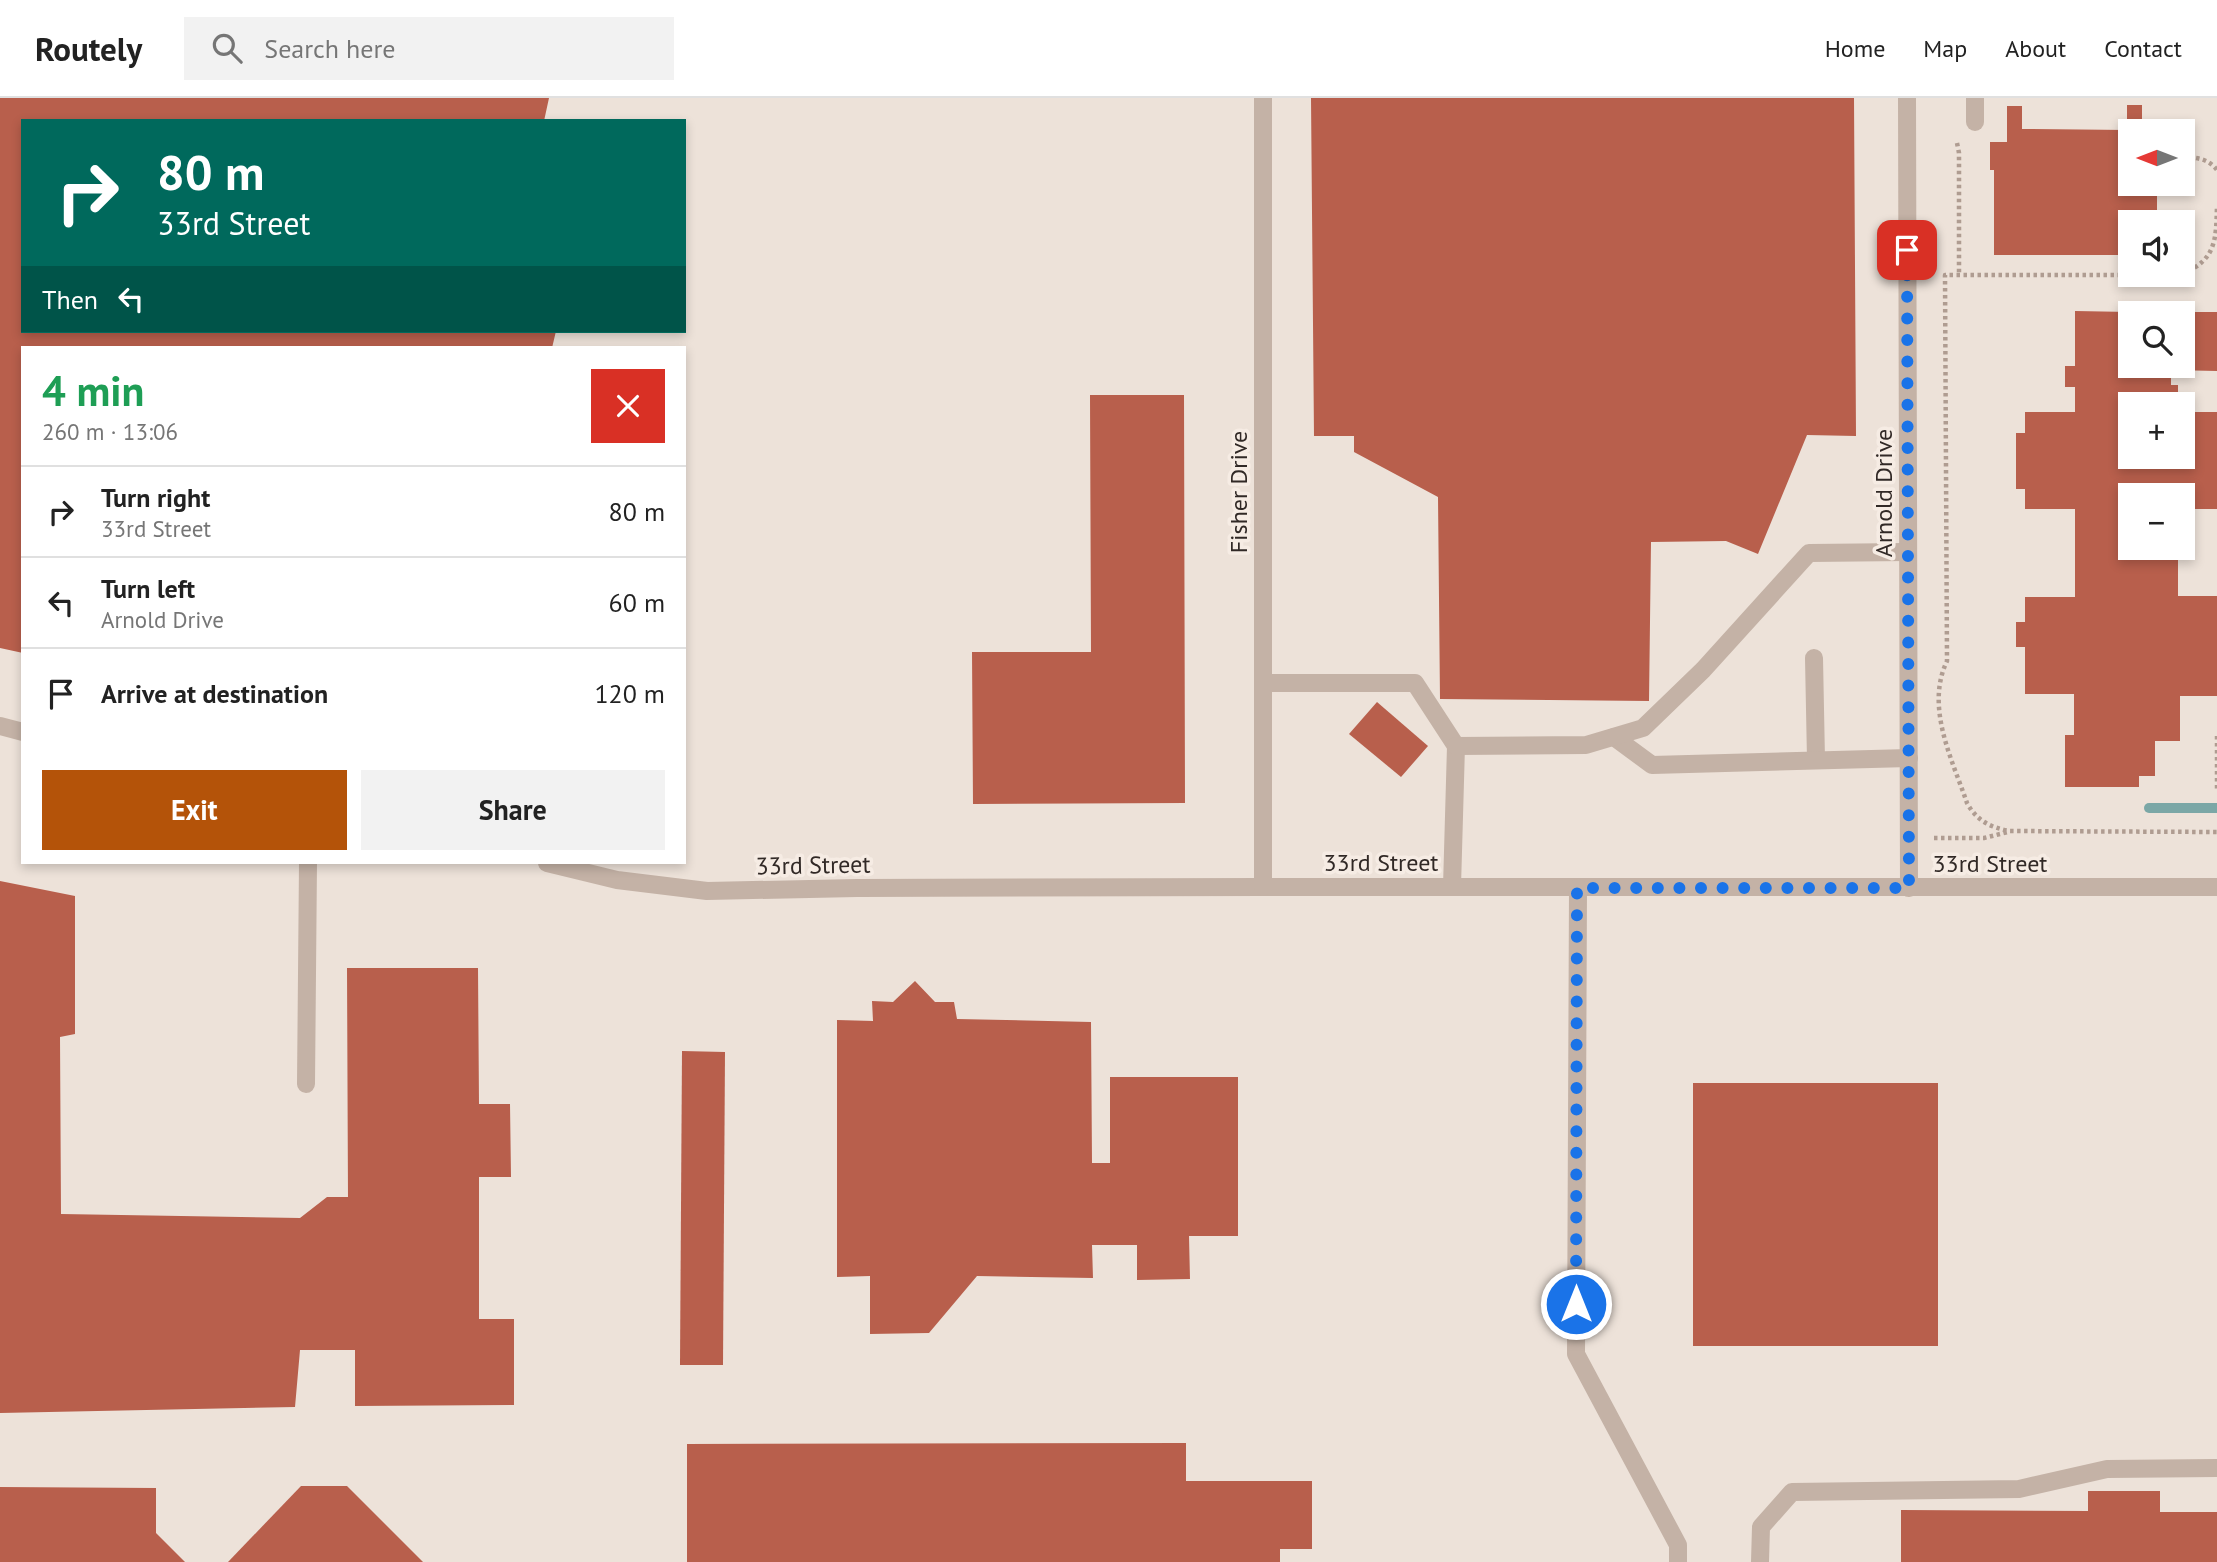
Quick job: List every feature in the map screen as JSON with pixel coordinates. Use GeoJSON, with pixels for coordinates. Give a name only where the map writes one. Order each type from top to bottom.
{"type":"FeatureCollection","features":[{"type":"Feature","properties":{"kind":"street","name":"Fisher Drive"},"geometry":{"type":"LineString","coordinates":[[1263,98],[1263,887]]}},
{"type":"Feature","properties":{"kind":"street","name":"Arnold Drive"},"geometry":{"type":"LineString","coordinates":[[1906,98],[1909,888]]}},
{"type":"Feature","properties":{"kind":"street"},"geometry":{"type":"LineString","coordinates":[[1975,98],[1975,122]]}},
{"type":"Feature","properties":{"kind":"street"},"geometry":{"type":"LineString","coordinates":[[1456,746],[1586,745],[1643,728],[1703,670],[1809,554],[1908,552]]}},
{"type":"Feature","properties":{"kind":"street"},"geometry":{"type":"LineString","coordinates":[[1814,658],[1816,760]]}},
{"type":"Feature","properties":{"kind":"street"},"geometry":{"type":"LineString","coordinates":[[1263,683],[1415,683],[1456,746],[1452,887]]}},
{"type":"Feature","properties":{"kind":"street"},"geometry":{"type":"LineString","coordinates":[[0,726],[21,731]]}},
{"type":"Feature","properties":{"kind":"street"},"geometry":{"type":"LineString","coordinates":[[1614,737],[1652,765],[1909,758]]}},
{"type":"Feature","properties":{"kind":"street"},"geometry":{"type":"LineString","coordinates":[[306,1084],[308,864]]}},
{"type":"Feature","properties":{"kind":"street","name":"33rd Street"},"geometry":{"type":"LineString","coordinates":[[551,864],[617,880],[707,891],[858,888],[2217,887]]}},
{"type":"Feature","properties":{"kind":"street"},"geometry":{"type":"LineString","coordinates":[[1577,888],[1576,1354],[1678,1545],[1678,1562]]}},
{"type":"Feature","properties":{"kind":"street"},"geometry":{"type":"LineString","coordinates":[[1760,1562],[1760,1527],[1793,1492],[2019,1489],[2107,1469],[2217,1468]]}},
{"type":"Feature","properties":{"kind":"path"},"geometry":{"type":"LineString","coordinates":[[1954,136],[1959,153],[1959,275]]}},
{"type":"Feature","properties":{"kind":"path"},"geometry":{"type":"LineString","coordinates":[[2195,158],[2213,164],[2217,170]]}},
{"type":"Feature","properties":{"kind":"path"},"geometry":{"type":"LineString","coordinates":[[2195,267],[2203,263],[2215,242],[2217,206]]}},
{"type":"Feature","properties":{"kind":"path"},"geometry":{"type":"LineString","coordinates":[[2118,274],[1945,275],[1947,661],[1939,679],[1940,720],[1967,803],[1972,812],[1987,825],[2009,831],[2217,832]]}},
{"type":"Feature","properties":{"kind":"path"},"geometry":{"type":"LineString","coordinates":[[2217,736],[2217,789]]}},
{"type":"Feature","properties":{"kind":"path"},"geometry":{"type":"LineString","coordinates":[[1909,838],[1984,838],[2009,831]]}},
{"type":"Feature","properties":{"kind":"building"},"geometry":{"type":"Polygon","coordinates":[[[0,98],[549,98],[544,119],[21,119],[21,333],[556,333],[552,346],[21,346],[21,653],[0,648],[0,98]]]}},
{"type":"Feature","properties":{"kind":"building"},"geometry":{"type":"Polygon","coordinates":[[[1311,98],[1854,98],[1856,436],[1807,435],[1758,554],[1726,541],[1651,542],[1649,701],[1440,699],[1438,497],[1354,452],[1354,436],[1314,436],[1311,98]]]}},
{"type":"Feature","properties":{"kind":"building"},"geometry":{"type":"Polygon","coordinates":[[[2127,105],[2142,105],[2142,119],[2127,119],[2127,105]]]}},
{"type":"Feature","properties":{"kind":"building"},"geometry":{"type":"Polygon","coordinates":[[[2007,106],[2022,106],[2022,129],[2118,130],[2118,196],[2157,196],[2157,210],[2118,210],[2118,255],[1994,255],[1994,170],[1990,170],[1990,142],[2007,142],[2007,106]]]}},
{"type":"Feature","properties":{"kind":"building"},"geometry":{"type":"Polygon","coordinates":[[[2075,311],[2118,312],[2118,378],[2171,378],[2171,385],[2178,385],[2178,392],[2118,392],[2118,469],[2195,469],[2195,412],[2217,412],[2217,509],[2195,509],[2195,483],[2118,483],[2118,560],[2178,560],[2178,596],[2217,596],[2217,696],[2180,696],[2180,741],[2155,741],[2155,776],[2139,776],[2139,787],[2065,787],[2065,735],[2074,735],[2074,694],[2025,694],[2025,647],[2016,647],[2016,622],[2025,622],[2025,597],[2075,597],[2075,509],[2025,509],[2025,489],[2016,489],[2016,433],[2025,433],[2025,412],[2075,412],[2075,387],[2065,387],[2065,366],[2075,366],[2075,311]]]}},
{"type":"Feature","properties":{"kind":"building"},"geometry":{"type":"Polygon","coordinates":[[[2195,312],[2217,312],[2217,371],[2195,371],[2195,312]]]}},
{"type":"Feature","properties":{"kind":"building"},"geometry":{"type":"Polygon","coordinates":[[[1090,395],[1184,395],[1185,803],[973,804],[972,652],[1091,652],[1090,395]]]}},
{"type":"Feature","properties":{"kind":"building"},"geometry":{"type":"Polygon","coordinates":[[[1377,702],[1428,746],[1401,777],[1349,734],[1377,702]]]}},
{"type":"Feature","properties":{"kind":"building"},"geometry":{"type":"Polygon","coordinates":[[[0,881],[75,896],[75,1034],[60,1037],[61,1214],[300,1218],[327,1197],[348,1197],[347,968],[478,968],[479,1104],[510,1104],[511,1177],[479,1177],[479,1319],[514,1319],[514,1405],[355,1406],[355,1350],[300,1350],[295,1407],[0,1413],[0,881]]]}},
{"type":"Feature","properties":{"kind":"building"},"geometry":{"type":"Polygon","coordinates":[[[915,981],[935,1002],[954,1002],[957,1019],[1091,1022],[1092,1163],[1110,1163],[1110,1077],[1238,1077],[1238,1236],[1189,1236],[1190,1279],[1137,1280],[1137,1245],[1092,1245],[1093,1278],[977,1276],[929,1333],[870,1334],[870,1276],[837,1277],[837,1020],[873,1021],[872,1001],[893,1002],[915,981]]]}},
{"type":"Feature","properties":{"kind":"building"},"geometry":{"type":"Polygon","coordinates":[[[682,1051],[725,1052],[723,1365],[680,1365],[682,1051]]]}},
{"type":"Feature","properties":{"kind":"building"},"geometry":{"type":"Polygon","coordinates":[[[1693,1083],[1938,1083],[1938,1346],[1693,1346],[1693,1083]]]}},
{"type":"Feature","properties":{"kind":"building"},"geometry":{"type":"Polygon","coordinates":[[[1186,1443],[1186,1481],[1312,1481],[1312,1549],[1280,1549],[1280,1562],[687,1562],[687,1444],[1186,1443]]]}},
{"type":"Feature","properties":{"kind":"building"},"geometry":{"type":"Polygon","coordinates":[[[301,1486],[347,1486],[423,1562],[228,1562],[301,1486]]]}},
{"type":"Feature","properties":{"kind":"building"},"geometry":{"type":"Polygon","coordinates":[[[0,1487],[156,1488],[156,1533],[185,1562],[0,1562],[0,1487]]]}},
{"type":"Feature","properties":{"kind":"building"},"geometry":{"type":"Polygon","coordinates":[[[2088,1491],[2160,1491],[2160,1512],[2217,1512],[2217,1562],[1901,1562],[1901,1510],[2088,1511],[2088,1491]]]}},
{"type":"Feature","properties":{"kind":"waterway"},"geometry":{"type":"LineString","coordinates":[[2149,808],[2217,808]]}},
{"type":"Feature","properties":{"kind":"route"},"geometry":{"type":"LineString","coordinates":[[1576,1304],[1577,888],[1909,888],[1907,250]]}}]}
